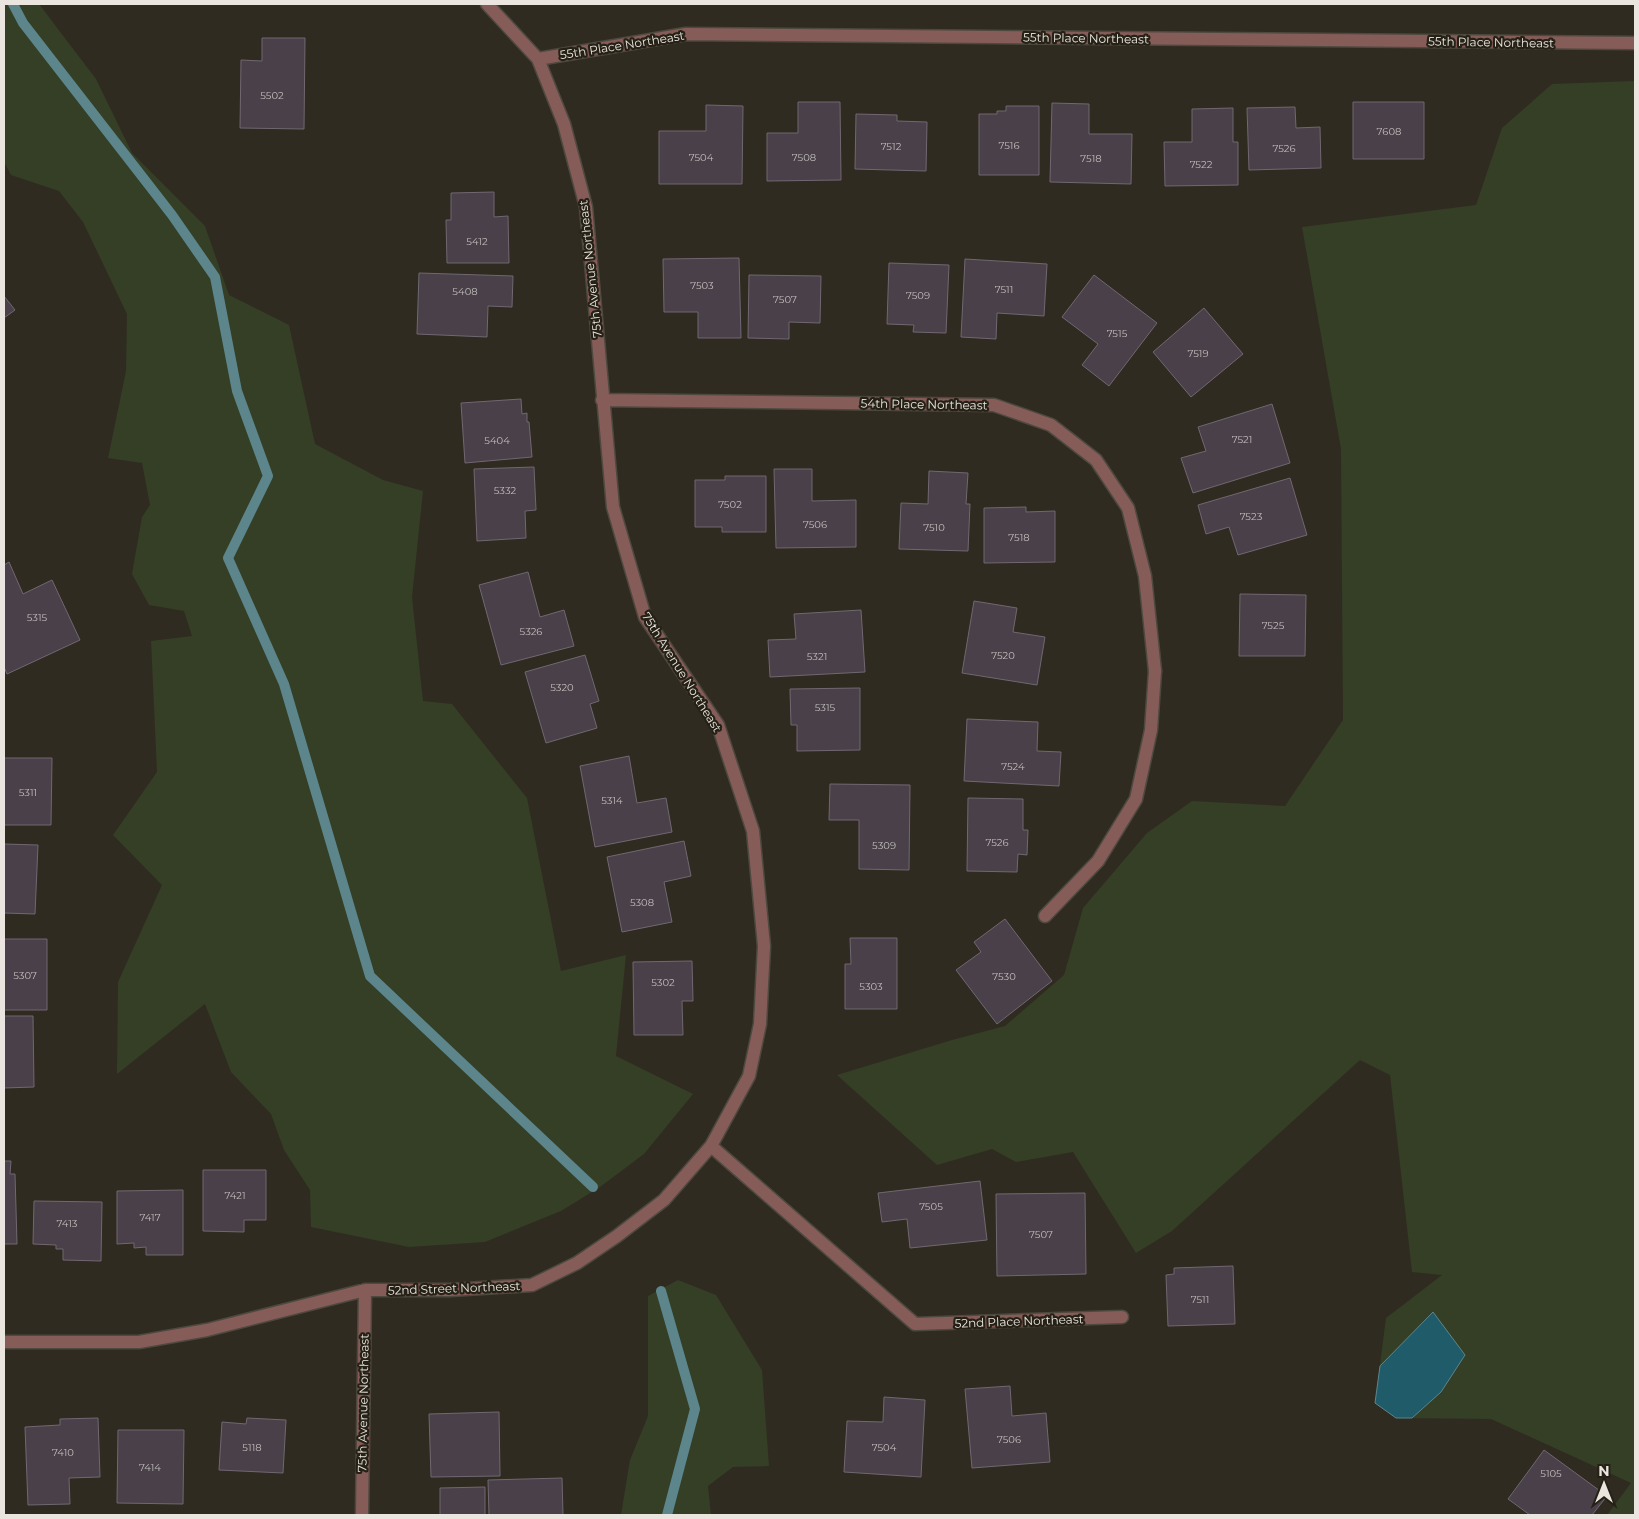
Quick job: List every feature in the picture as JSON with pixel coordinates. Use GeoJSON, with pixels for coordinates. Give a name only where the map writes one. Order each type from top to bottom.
{"type":"FeatureCollection","features":[{"type":"Feature","properties":{"kind":"street","name":"75th Avenue Northeast"},"geometry":{"type":"LineString","coordinates":[[487,4],[538,59],[564,124],[586,206],[613,507],[645,616],[718,725],[753,831],[764,946],[760,1024],[749,1076],[711,1146]]}},
{"type":"Feature","properties":{"kind":"street","name":"55th Place Northeast"},"geometry":{"type":"LineString","coordinates":[[538,59],[686,34],[1635,43]]}},
{"type":"Feature","properties":{"kind":"street","name":"54th Place Northeast"},"geometry":{"type":"LineString","coordinates":[[602,400],[994,405],[1051,424],[1096,460],[1128,508],[1145,576],[1155,671],[1151,730],[1136,799],[1098,861],[1045,916]]}},
{"type":"Feature","properties":{"kind":"street","name":"52nd Street Northeast"},"geometry":{"type":"LineString","coordinates":[[4,1342],[139,1342],[224,1326],[364,1290],[450,1290],[532,1285],[577,1263],[617,1236],[664,1200],[711,1146]]}},
{"type":"Feature","properties":{"kind":"street","name":"52nd Place Northeast"},"geometry":{"type":"LineString","coordinates":[[711,1146],[915,1324],[1122,1317]]}},
{"type":"Feature","properties":{"kind":"street","name":"75th Avenue Northeast"},"geometry":{"type":"LineString","coordinates":[[362,1515],[364,1290]]}},
{"type":"Feature","properties":{"kind":"green space"},"geometry":{"type":"Polygon","coordinates":[[[4,4],[39,4],[96,79],[132,153],[205,226],[229,295],[289,325],[315,444],[383,480],[423,491],[412,597],[423,701],[452,704],[527,798],[561,971],[626,955],[616,1056],[693,1094],[644,1154],[600,1187],[561,1211],[485,1242],[409,1247],[311,1227],[310,1190],[284,1150],[271,1114],[231,1072],[205,1004],[117,1074],[118,982],[162,885],[113,835],[157,772],[151,641],[192,636],[184,611],[149,605],[132,574],[142,517],[150,505],[142,463],[108,458],[126,371],[127,314],[83,222],[59,191],[11,175],[4,162],[4,4]]]}},
{"type":"Feature","properties":{"kind":"green space"},"geometry":{"type":"Polygon","coordinates":[[[1635,81],[1635,1515],[1607,1515],[1631,1483],[1491,1419],[1396,1418],[1375,1403],[1386,1318],[1442,1275],[1412,1272],[1390,1075],[1360,1060],[1172,1231],[1136,1253],[1073,1152],[1016,1162],[992,1149],[937,1165],[837,1075],[1005,1026],[1064,975],[1083,908],[1147,833],[1192,801],[1285,806],[1343,720],[1341,449],[1302,227],[1476,205],[1502,128],[1552,84],[1635,81]]]}},
{"type":"Feature","properties":{"kind":"green space"},"geometry":{"type":"Polygon","coordinates":[[[678,1280],[716,1295],[762,1370],[769,1466],[733,1467],[708,1486],[711,1515],[621,1515],[630,1460],[648,1416],[648,1296],[678,1280]]]}},
{"type":"Feature","properties":{"kind":"water"},"geometry":{"type":"Polygon","coordinates":[[[1433,1312],[1465,1355],[1441,1392],[1412,1418],[1396,1418],[1375,1403],[1380,1366],[1433,1312]]]}},
{"type":"Feature","properties":{"kind":"building"},"geometry":{"type":"Polygon","coordinates":[[[262,38],[305,38],[304,129],[240,128],[241,60],[262,61],[262,38]]]}},
{"type":"Feature","properties":{"kind":"building"},"geometry":{"type":"Polygon","coordinates":[[[798,102],[840,102],[841,180],[767,181],[767,133],[798,133],[798,102]]]}},
{"type":"Feature","properties":{"kind":"building"},"geometry":{"type":"Polygon","coordinates":[[[1353,102],[1424,102],[1424,159],[1353,159],[1353,102]]]}},
{"type":"Feature","properties":{"kind":"building"},"geometry":{"type":"Polygon","coordinates":[[[1052,103],[1089,104],[1089,134],[1132,134],[1131,184],[1050,182],[1052,103]]]}},
{"type":"Feature","properties":{"kind":"building"},"geometry":{"type":"Polygon","coordinates":[[[706,105],[743,106],[742,184],[659,184],[659,131],[706,131],[706,105]]]}},
{"type":"Feature","properties":{"kind":"building"},"geometry":{"type":"Polygon","coordinates":[[[1006,106],[1039,106],[1039,175],[979,175],[979,114],[997,114],[997,111],[1006,111],[1006,106]]]}},
{"type":"Feature","properties":{"kind":"building"},"geometry":{"type":"Polygon","coordinates":[[[1295,107],[1296,128],[1320,127],[1321,168],[1249,170],[1247,108],[1295,107]]]}},
{"type":"Feature","properties":{"kind":"building"},"geometry":{"type":"Polygon","coordinates":[[[1233,108],[1233,142],[1238,142],[1238,185],[1165,186],[1164,142],[1192,142],[1192,109],[1233,108]]]}},
{"type":"Feature","properties":{"kind":"building"},"geometry":{"type":"Polygon","coordinates":[[[856,114],[897,115],[897,121],[927,122],[926,171],[855,169],[856,114]]]}},
{"type":"Feature","properties":{"kind":"building"},"geometry":{"type":"Polygon","coordinates":[[[494,192],[494,217],[508,216],[509,263],[447,263],[446,220],[451,220],[451,193],[494,192]]]}},
{"type":"Feature","properties":{"kind":"building"},"geometry":{"type":"Polygon","coordinates":[[[739,258],[741,338],[698,338],[698,312],[664,312],[663,259],[739,258]]]}},
{"type":"Feature","properties":{"kind":"building"},"geometry":{"type":"Polygon","coordinates":[[[965,259],[1047,264],[1044,316],[997,313],[996,339],[961,337],[965,259]]]}},
{"type":"Feature","properties":{"kind":"building"},"geometry":{"type":"Polygon","coordinates":[[[889,263],[949,265],[946,333],[913,332],[914,325],[887,324],[889,263]]]}},
{"type":"Feature","properties":{"kind":"building"},"geometry":{"type":"Polygon","coordinates":[[[419,273],[513,276],[512,307],[488,306],[487,337],[417,334],[419,273]]]}},
{"type":"Feature","properties":{"kind":"building"},"geometry":{"type":"Polygon","coordinates":[[[749,275],[821,276],[820,323],[789,322],[789,339],[748,338],[749,275]]]}},
{"type":"Feature","properties":{"kind":"building"},"geometry":{"type":"Polygon","coordinates":[[[1094,275],[1157,323],[1109,386],[1082,365],[1098,344],[1062,317],[1094,275]]]}},
{"type":"Feature","properties":{"kind":"building"},"geometry":{"type":"Polygon","coordinates":[[[4,296],[15,310],[4,318],[4,296]]]}},
{"type":"Feature","properties":{"kind":"building"},"geometry":{"type":"Polygon","coordinates":[[[1204,308],[1243,354],[1191,397],[1153,352],[1204,308]]]}},
{"type":"Feature","properties":{"kind":"building"},"geometry":{"type":"Polygon","coordinates":[[[521,399],[522,414],[527,413],[527,422],[529,422],[532,457],[465,463],[461,403],[521,399]]]}},
{"type":"Feature","properties":{"kind":"building"},"geometry":{"type":"Polygon","coordinates":[[[1272,404],[1290,463],[1193,493],[1181,458],[1206,451],[1198,427],[1272,404]]]}},
{"type":"Feature","properties":{"kind":"building"},"geometry":{"type":"Polygon","coordinates":[[[534,467],[536,510],[525,511],[526,538],[477,541],[474,469],[534,467]]]}},
{"type":"Feature","properties":{"kind":"building"},"geometry":{"type":"Polygon","coordinates":[[[774,469],[812,469],[812,501],[856,500],[856,547],[776,548],[774,469]]]}},
{"type":"Feature","properties":{"kind":"building"},"geometry":{"type":"Polygon","coordinates":[[[929,471],[968,473],[966,504],[970,504],[968,551],[899,549],[901,503],[928,504],[929,471]]]}},
{"type":"Feature","properties":{"kind":"building"},"geometry":{"type":"Polygon","coordinates":[[[725,476],[766,476],[766,532],[722,532],[722,527],[695,527],[695,480],[725,480],[725,476]]]}},
{"type":"Feature","properties":{"kind":"building"},"geometry":{"type":"Polygon","coordinates":[[[1290,478],[1307,535],[1238,555],[1229,527],[1206,534],[1198,505],[1290,478]]]}},
{"type":"Feature","properties":{"kind":"building"},"geometry":{"type":"Polygon","coordinates":[[[1026,507],[1026,512],[1055,511],[1055,562],[984,563],[984,508],[1026,507]]]}},
{"type":"Feature","properties":{"kind":"building"},"geometry":{"type":"Polygon","coordinates":[[[9,562],[23,594],[52,580],[80,640],[7,674],[4,667],[4,565],[9,562]]]}},
{"type":"Feature","properties":{"kind":"building"},"geometry":{"type":"Polygon","coordinates":[[[528,572],[540,617],[564,610],[574,646],[501,665],[479,585],[528,572]]]}},
{"type":"Feature","properties":{"kind":"building"},"geometry":{"type":"Polygon","coordinates":[[[1240,594],[1306,595],[1305,656],[1239,656],[1240,594]]]}},
{"type":"Feature","properties":{"kind":"building"},"geometry":{"type":"Polygon","coordinates":[[[974,601],[1017,608],[1013,632],[1045,637],[1037,685],[962,673],[974,601]]]}},
{"type":"Feature","properties":{"kind":"building"},"geometry":{"type":"Polygon","coordinates":[[[861,610],[865,672],[770,677],[768,640],[796,639],[794,614],[861,610]]]}},
{"type":"Feature","properties":{"kind":"building"},"geometry":{"type":"Polygon","coordinates":[[[585,655],[599,701],[590,704],[597,728],[546,743],[525,672],[585,655]]]}},
{"type":"Feature","properties":{"kind":"building"},"geometry":{"type":"Polygon","coordinates":[[[860,688],[860,750],[797,751],[797,725],[791,725],[790,689],[860,688]]]}},
{"type":"Feature","properties":{"kind":"building"},"geometry":{"type":"Polygon","coordinates":[[[967,719],[1038,722],[1037,751],[1061,752],[1059,786],[964,781],[967,719]]]}},
{"type":"Feature","properties":{"kind":"building"},"geometry":{"type":"Polygon","coordinates":[[[629,756],[637,803],[666,798],[672,832],[595,847],[580,766],[629,756]]]}},
{"type":"Feature","properties":{"kind":"building"},"geometry":{"type":"Polygon","coordinates":[[[4,758],[52,758],[51,825],[4,825],[4,758]]]}},
{"type":"Feature","properties":{"kind":"building"},"geometry":{"type":"Polygon","coordinates":[[[830,784],[910,785],[909,870],[859,869],[859,820],[829,820],[830,784]]]}},
{"type":"Feature","properties":{"kind":"building"},"geometry":{"type":"Polygon","coordinates":[[[968,798],[1023,799],[1023,830],[1028,830],[1027,855],[1018,854],[1017,872],[967,871],[968,798]]]}},
{"type":"Feature","properties":{"kind":"building"},"geometry":{"type":"Polygon","coordinates":[[[684,841],[691,876],[664,882],[672,922],[622,932],[607,857],[684,841]]]}},
{"type":"Feature","properties":{"kind":"building"},"geometry":{"type":"Polygon","coordinates":[[[4,844],[38,845],[35,914],[4,913],[4,844]]]}},
{"type":"Feature","properties":{"kind":"building"},"geometry":{"type":"Polygon","coordinates":[[[1005,919],[1052,981],[997,1024],[956,970],[981,952],[974,942],[1005,919]]]}},
{"type":"Feature","properties":{"kind":"building"},"geometry":{"type":"Polygon","coordinates":[[[850,938],[897,938],[897,1009],[845,1009],[845,964],[851,964],[850,938]]]}},
{"type":"Feature","properties":{"kind":"building"},"geometry":{"type":"Polygon","coordinates":[[[4,939],[47,939],[47,1010],[4,1010],[4,939]]]}},
{"type":"Feature","properties":{"kind":"building"},"geometry":{"type":"Polygon","coordinates":[[[692,961],[693,1001],[682,1001],[683,1035],[634,1035],[633,962],[692,961]]]}},
{"type":"Feature","properties":{"kind":"building"},"geometry":{"type":"Polygon","coordinates":[[[4,1016],[33,1016],[34,1087],[4,1088],[4,1016]]]}},
{"type":"Feature","properties":{"kind":"building"},"geometry":{"type":"Polygon","coordinates":[[[4,1161],[11,1161],[10,1174],[15,1174],[17,1244],[4,1244],[4,1161]]]}},
{"type":"Feature","properties":{"kind":"building"},"geometry":{"type":"Polygon","coordinates":[[[203,1170],[266,1170],[266,1220],[244,1220],[244,1232],[203,1231],[203,1170]]]}},
{"type":"Feature","properties":{"kind":"building"},"geometry":{"type":"Polygon","coordinates":[[[980,1181],[987,1240],[910,1248],[907,1219],[882,1222],[878,1193],[980,1181]]]}},
{"type":"Feature","properties":{"kind":"building"},"geometry":{"type":"Polygon","coordinates":[[[183,1190],[183,1255],[146,1255],[146,1247],[134,1248],[134,1243],[117,1244],[117,1191],[183,1190]]]}},
{"type":"Feature","properties":{"kind":"building"},"geometry":{"type":"Polygon","coordinates":[[[1085,1193],[1086,1274],[997,1276],[996,1194],[1085,1193]]]}},
{"type":"Feature","properties":{"kind":"building"},"geometry":{"type":"Polygon","coordinates":[[[34,1201],[102,1202],[101,1261],[63,1260],[63,1249],[56,1249],[56,1245],[33,1244],[34,1201]]]}},
{"type":"Feature","properties":{"kind":"building"},"geometry":{"type":"Polygon","coordinates":[[[1233,1266],[1235,1324],[1168,1326],[1166,1275],[1174,1274],[1174,1268],[1233,1266]]]}},
{"type":"Feature","properties":{"kind":"building"},"geometry":{"type":"Polygon","coordinates":[[[1010,1386],[1012,1416],[1046,1413],[1050,1462],[972,1468],[965,1389],[1010,1386]]]}},
{"type":"Feature","properties":{"kind":"building"},"geometry":{"type":"Polygon","coordinates":[[[884,1397],[925,1400],[921,1477],[844,1472],[847,1421],[883,1422],[884,1397]]]}},
{"type":"Feature","properties":{"kind":"building"},"geometry":{"type":"Polygon","coordinates":[[[499,1412],[500,1476],[431,1477],[429,1414],[499,1412]]]}},
{"type":"Feature","properties":{"kind":"building"},"geometry":{"type":"Polygon","coordinates":[[[98,1418],[100,1477],[69,1478],[70,1504],[28,1505],[25,1427],[60,1425],[60,1419],[98,1418]]]}},
{"type":"Feature","properties":{"kind":"building"},"geometry":{"type":"Polygon","coordinates":[[[247,1418],[286,1420],[283,1473],[219,1470],[222,1422],[246,1424],[247,1418]]]}},
{"type":"Feature","properties":{"kind":"building"},"geometry":{"type":"Polygon","coordinates":[[[118,1430],[184,1430],[183,1504],[117,1503],[118,1430]]]}},
{"type":"Feature","properties":{"kind":"building"},"geometry":{"type":"Polygon","coordinates":[[[1544,1450],[1607,1496],[1592,1515],[1530,1515],[1508,1499],[1544,1450]]]}},
{"type":"Feature","properties":{"kind":"building"},"geometry":{"type":"Polygon","coordinates":[[[562,1478],[563,1515],[489,1515],[488,1480],[562,1478]]]}},
{"type":"Feature","properties":{"kind":"building"},"geometry":{"type":"Polygon","coordinates":[[[485,1487],[485,1515],[440,1515],[440,1488],[485,1487]]]}},
{"type":"Feature","properties":{"kind":"waterway"},"geometry":{"type":"LineString","coordinates":[[13,4],[23,23],[172,215],[215,277],[237,391],[268,476],[228,558],[284,684],[370,976],[593,1187]]}},
{"type":"Feature","properties":{"kind":"waterway"},"geometry":{"type":"LineString","coordinates":[[661,1291],[695,1409],[667,1515]]}}]}
